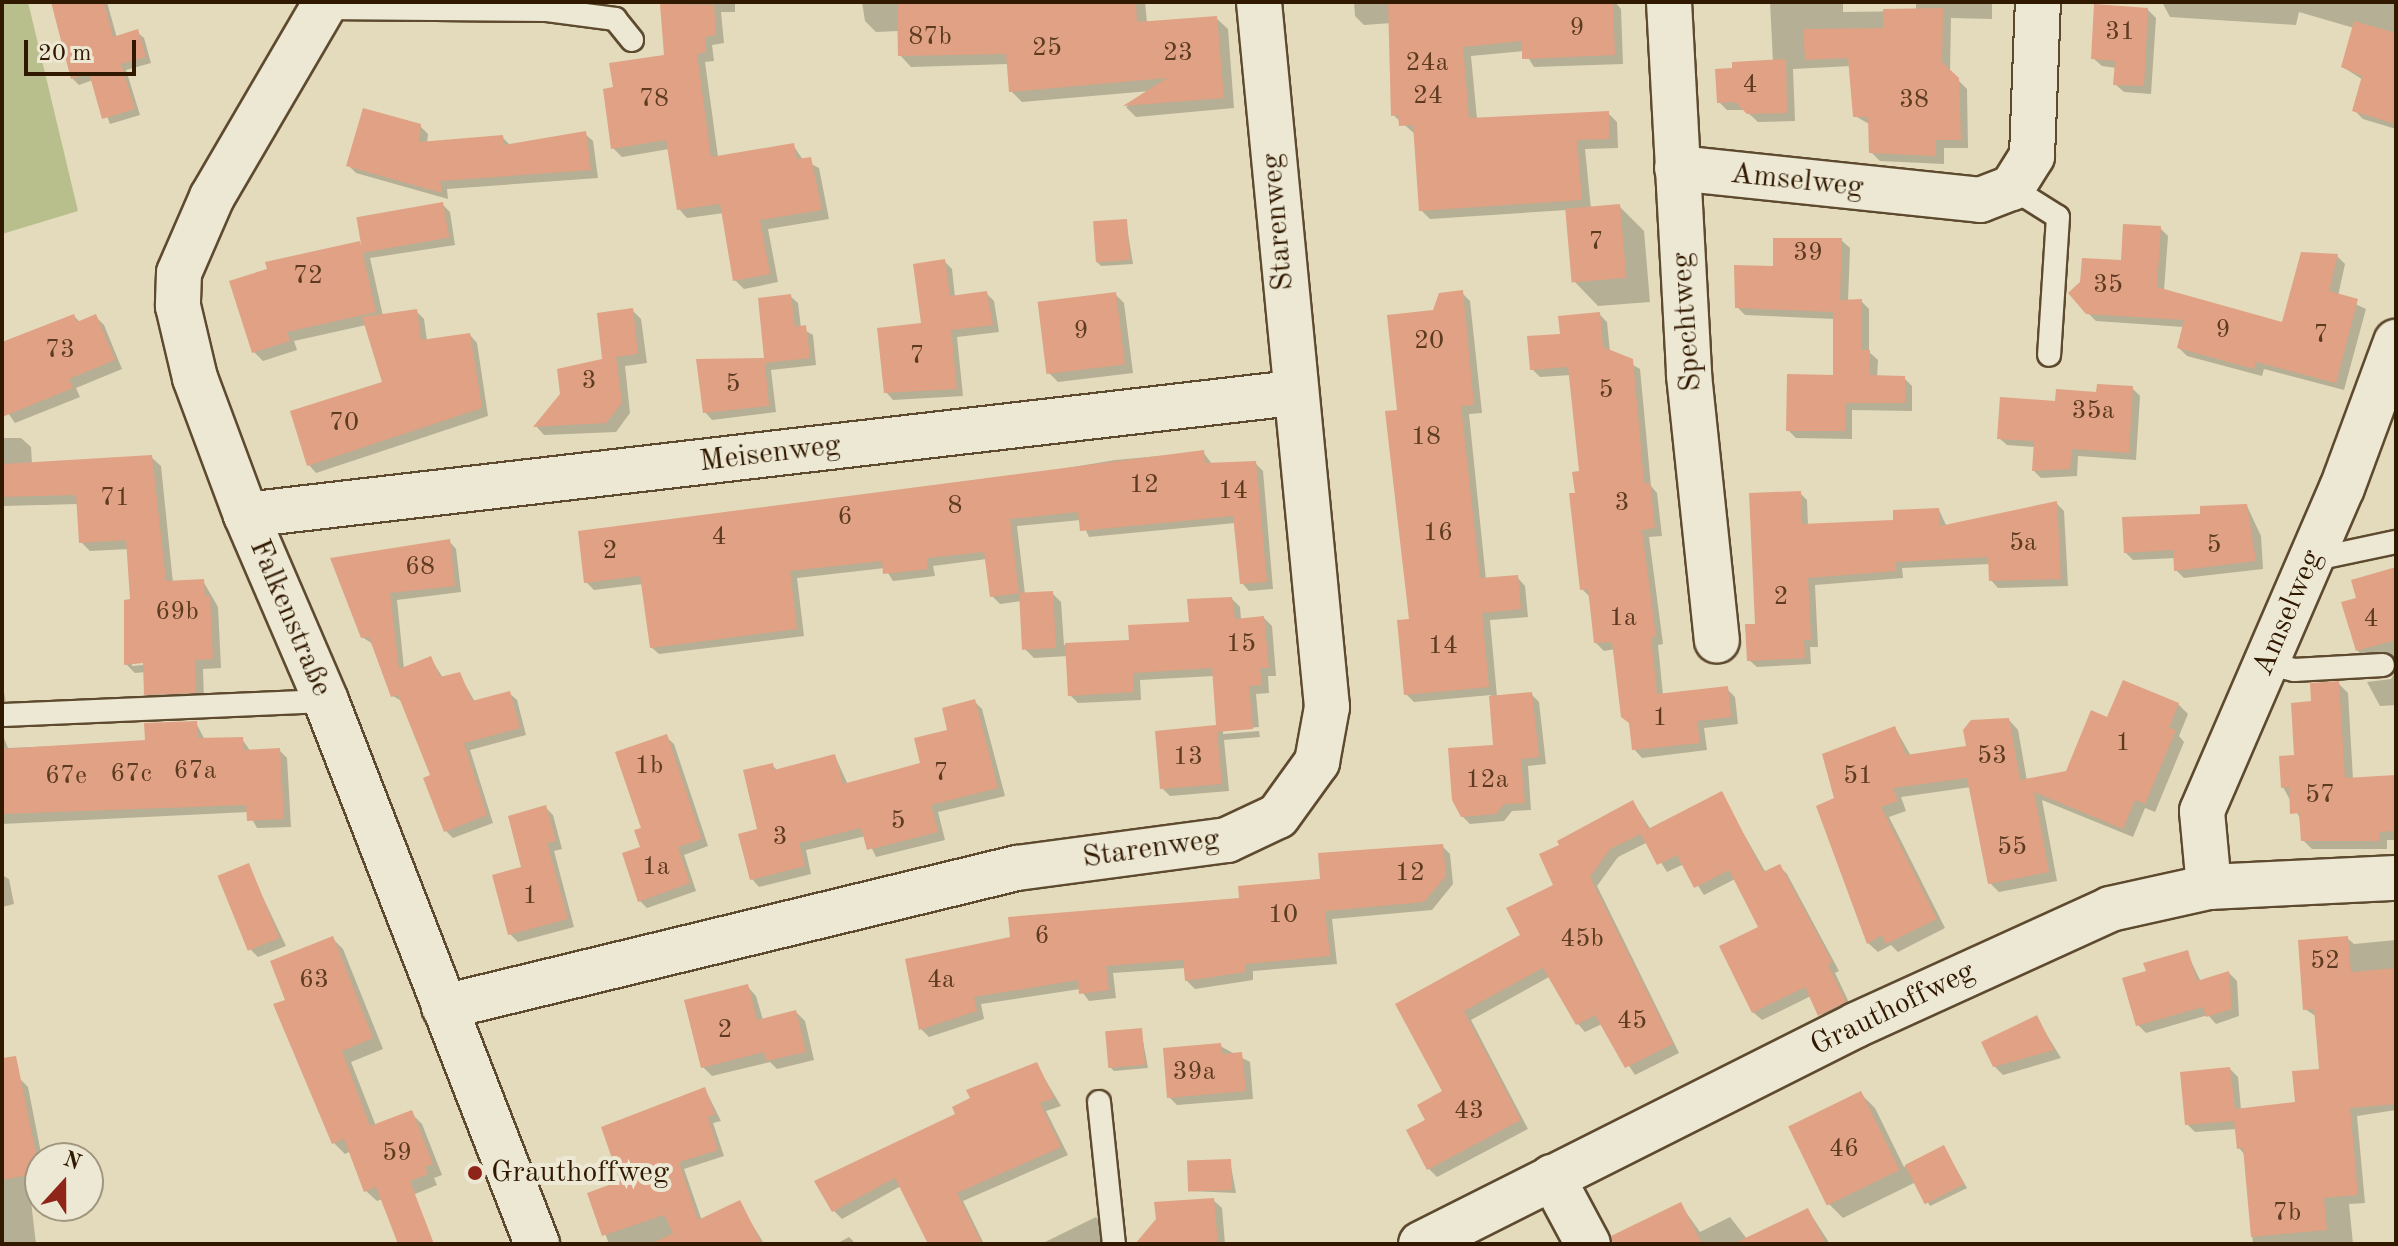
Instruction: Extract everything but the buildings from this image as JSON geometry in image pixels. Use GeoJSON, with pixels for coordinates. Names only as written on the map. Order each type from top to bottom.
{"type":"FeatureCollection","features":[{"type":"Feature","properties":{"kind":"street","name":"Starenweg"},"geometry":{"type":"LineString","coordinates":[[444,1007],[1017,868],[1227,840],[1278,816],[1317,762],[1327,707],[1293,393],[1259,2]]}},
{"type":"Feature","properties":{"kind":"street","name":"Spechtweg"},"geometry":{"type":"LineString","coordinates":[[1669,2],[1689,375],[1717,641]]}},
{"type":"Feature","properties":{"kind":"street"},"geometry":{"type":"LineString","coordinates":[[2012,188],[2032,156],[2038,2]]}},
{"type":"Feature","properties":{"kind":"street","name":"Falkenstraße"},"geometry":{"type":"LineString","coordinates":[[324,5],[212,197],[179,273],[178,306],[184,337],[246,515],[326,701],[537,1244]]}},
{"type":"Feature","properties":{"kind":"street","name":"Amselweg"},"geometry":{"type":"LineString","coordinates":[[1677,168],[1980,200],[2012,188]]}},
{"type":"Feature","properties":{"kind":"street","name":"Amselweg"},"geometry":{"type":"LineString","coordinates":[[2209,887],[2202,811],[2311,560],[2396,342]]}},
{"type":"Feature","properties":{"kind":"street","name":"Meisenweg"},"geometry":{"type":"LineString","coordinates":[[246,515],[1293,393]]}},
{"type":"Feature","properties":{"kind":"street","name":"Grauthoffweg"},"geometry":{"type":"LineString","coordinates":[[1421,1244],[2024,946],[2110,909],[2209,887],[2396,878]]}},
{"type":"Feature","properties":{"kind":"street"},"geometry":{"type":"LineString","coordinates":[[1552,1177],[1588,1244]]}},
{"type":"Feature","properties":{"kind":"lane"},"geometry":{"type":"LineString","coordinates":[[324,5],[584,14],[615,19],[632,40]]}},
{"type":"Feature","properties":{"kind":"lane"},"geometry":{"type":"LineString","coordinates":[[2012,188],[2058,217],[2049,355]]}},
{"type":"Feature","properties":{"kind":"lane"},"geometry":{"type":"LineString","coordinates":[[2311,560],[2396,542]]}},
{"type":"Feature","properties":{"kind":"lane"},"geometry":{"type":"LineString","coordinates":[[2266,663],[2294,670],[2383,665]]}},
{"type":"Feature","properties":{"kind":"lane"},"geometry":{"type":"LineString","coordinates":[[2,715],[326,701]]}},
{"type":"Feature","properties":{"kind":"lane"},"geometry":{"type":"LineString","coordinates":[[1099,1102],[1114,1244]]}},
{"type":"Feature","properties":{"kind":"green space"},"geometry":{"type":"Polygon","coordinates":[[[2,2],[28,2],[78,211],[2,234],[2,2]]]}},
{"type":"Feature","properties":{"kind":"place","name":"Grauthoffweg"},"geometry":{"type":"Point","coordinates":[475,1173]}}]}
